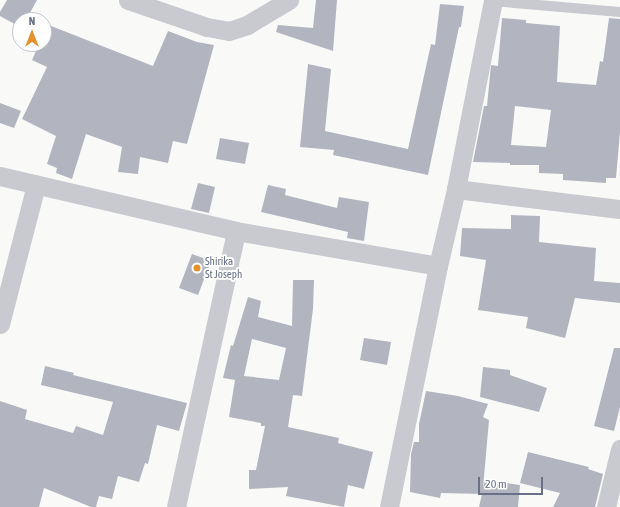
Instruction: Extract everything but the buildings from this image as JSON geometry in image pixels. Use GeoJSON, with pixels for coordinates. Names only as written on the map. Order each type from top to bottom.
{"type":"FeatureCollection","features":[{"type":"Feature","properties":{"kind":"street"},"geometry":{"type":"LineString","coordinates":[[128,0],[206,27],[229,31],[247,25],[289,0]]}},
{"type":"Feature","properties":{"kind":"street"},"geometry":{"type":"LineString","coordinates":[[390,507],[438,266],[456,189],[492,0]]}},
{"type":"Feature","properties":{"kind":"street"},"geometry":{"type":"LineString","coordinates":[[0,176],[236,230],[438,266]]}},
{"type":"Feature","properties":{"kind":"street"},"geometry":{"type":"LineString","coordinates":[[0,324],[36,185]]}},
{"type":"Feature","properties":{"kind":"street"},"geometry":{"type":"LineString","coordinates":[[456,189],[620,209]]}},
{"type":"Feature","properties":{"kind":"street"},"geometry":{"type":"LineString","coordinates":[[176,507],[236,230]]}},
{"type":"Feature","properties":{"kind":"street"},"geometry":{"type":"LineString","coordinates":[[606,507],[620,449]]}},
{"type":"Feature","properties":{"kind":"lane"},"geometry":{"type":"LineString","coordinates":[[492,0],[620,12]]}},
{"type":"Feature","properties":{"kind":"place","name":"Shirika St Joseph"},"geometry":{"type":"Point","coordinates":[197,268]}}]}
